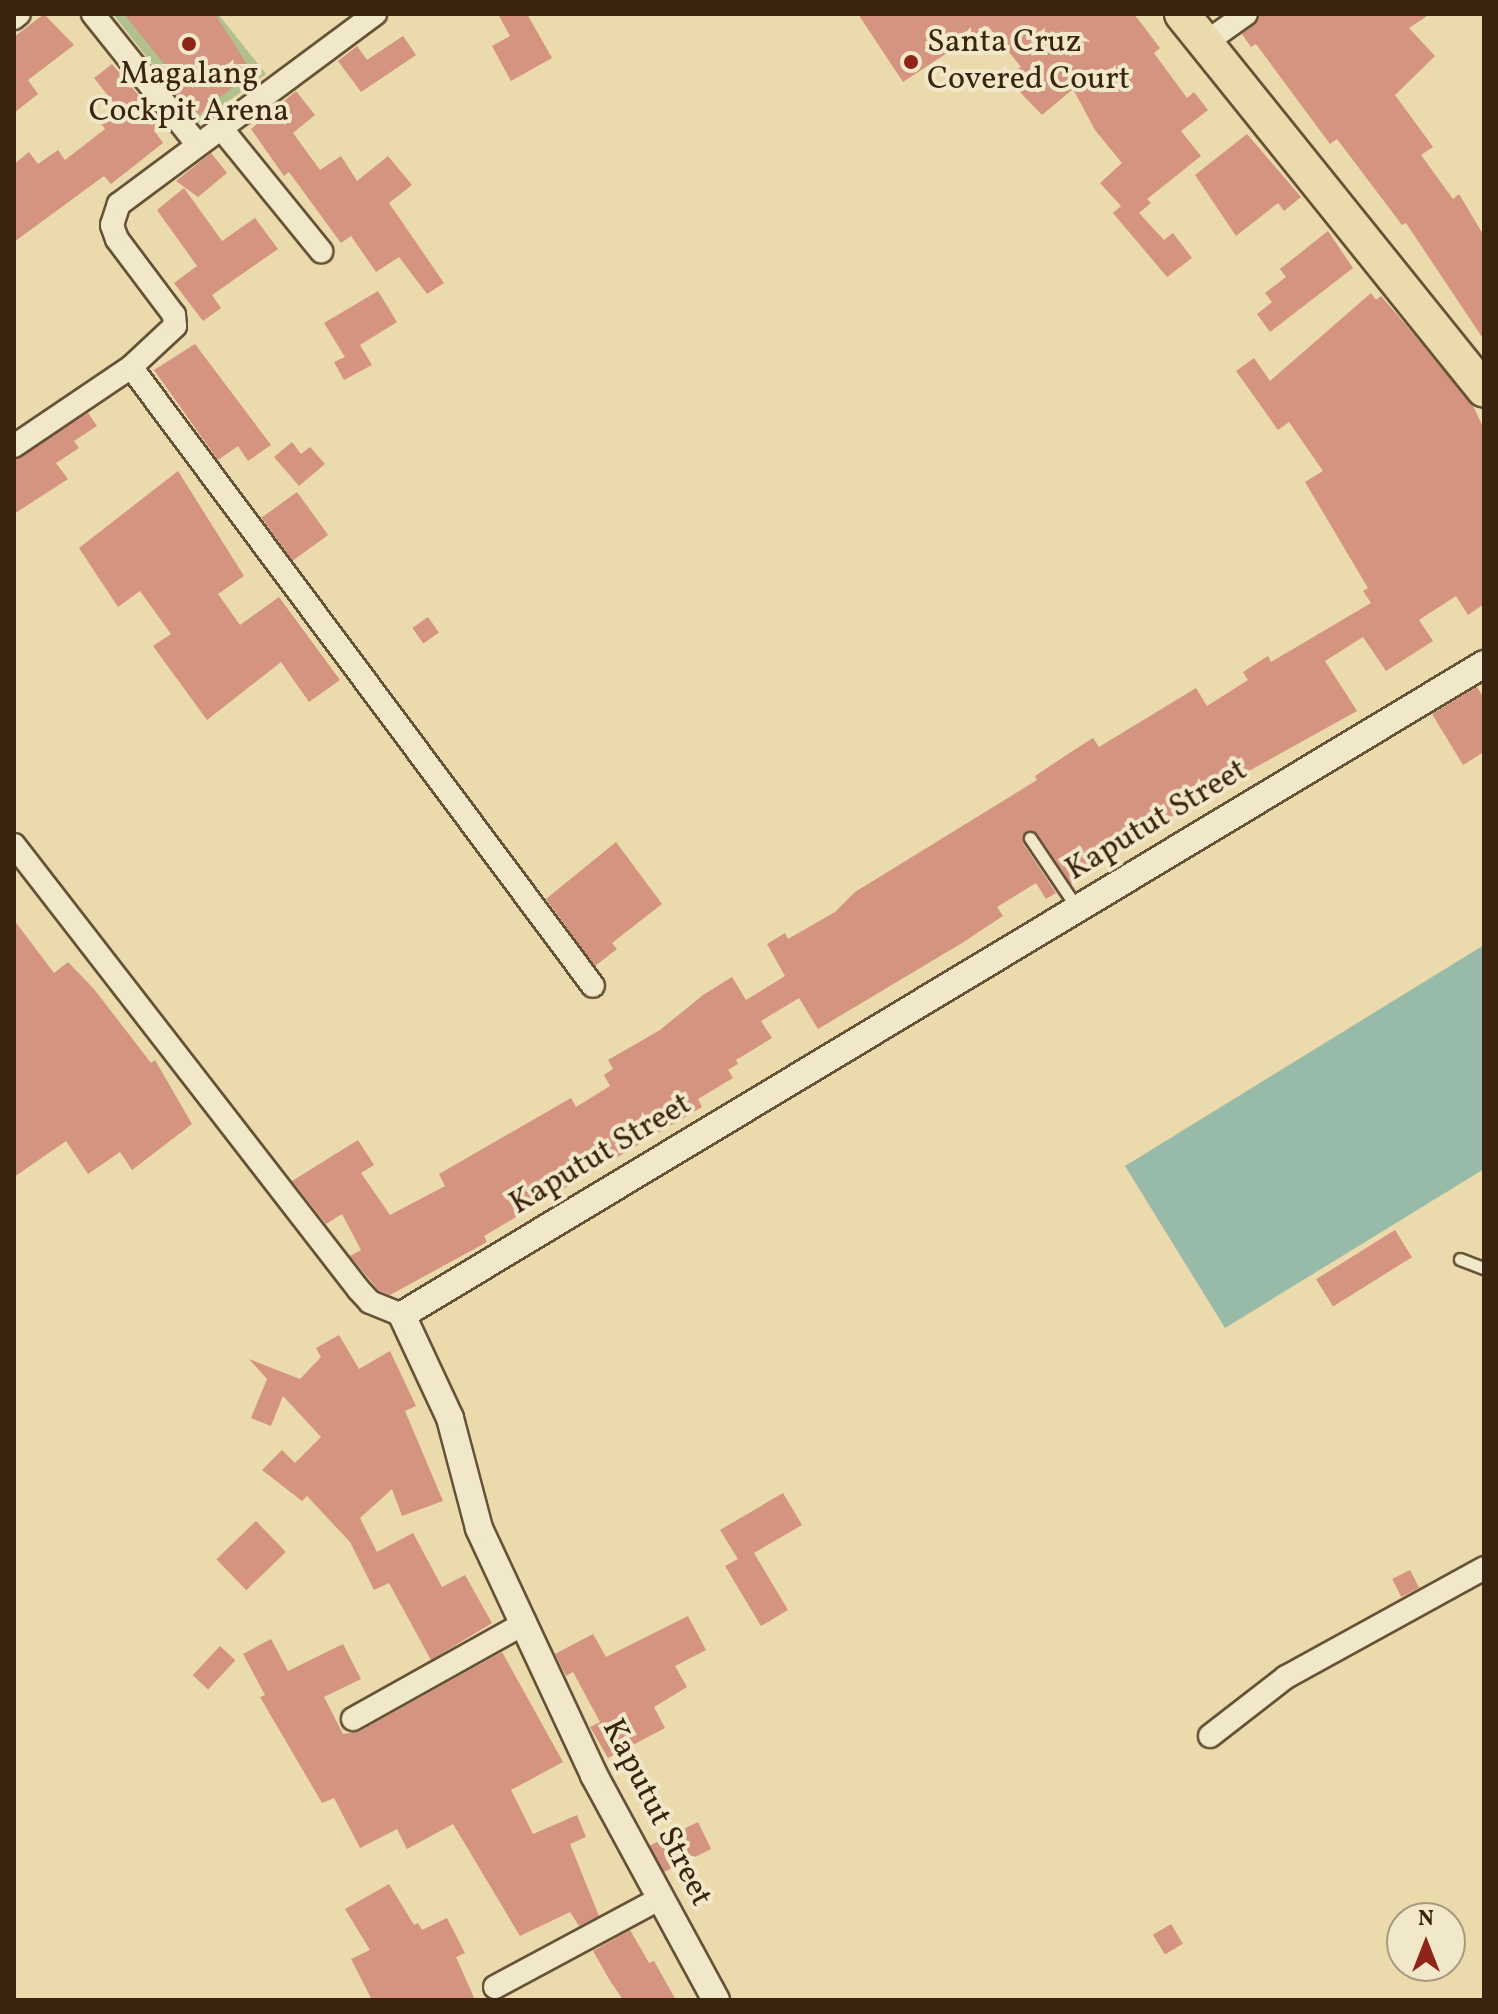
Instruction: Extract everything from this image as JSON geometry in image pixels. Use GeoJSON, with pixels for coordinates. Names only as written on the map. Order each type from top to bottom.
{"type":"FeatureCollection","features":[{"type":"Feature","properties":{"kind":"main road"},"geometry":{"type":"LineString","coordinates":[[1182,14],[1484,390]]}},
{"type":"Feature","properties":{"kind":"street"},"geometry":{"type":"LineString","coordinates":[[14,18],[19,14]]}},
{"type":"Feature","properties":{"kind":"street"},"geometry":{"type":"LineString","coordinates":[[93,14],[197,144]]}},
{"type":"Feature","properties":{"kind":"street"},"geometry":{"type":"LineString","coordinates":[[14,446],[131,367],[169,335],[174,315],[117,239],[114,215],[119,204],[375,14]]}},
{"type":"Feature","properties":{"kind":"street"},"geometry":{"type":"LineString","coordinates":[[1205,43],[1246,14]]}},
{"type":"Feature","properties":{"kind":"street"},"geometry":{"type":"LineString","coordinates":[[221,128],[321,251]]}},
{"type":"Feature","properties":{"kind":"street"},"geometry":{"type":"LineString","coordinates":[[131,367],[593,986]]}},
{"type":"Feature","properties":{"kind":"street","name":"Kaputut Street"},"geometry":{"type":"LineString","coordinates":[[716,2000],[594,1775],[479,1528],[450,1418],[402,1315],[1484,664]]}},
{"type":"Feature","properties":{"kind":"street"},"geometry":{"type":"LineString","coordinates":[[14,845],[359,1290],[370,1302],[402,1315]]}},
{"type":"Feature","properties":{"kind":"street"},"geometry":{"type":"LineString","coordinates":[[1210,1736],[1286,1677],[1484,1568]]}},
{"type":"Feature","properties":{"kind":"street"},"geometry":{"type":"LineString","coordinates":[[353,1719],[525,1623]]}},
{"type":"Feature","properties":{"kind":"street"},"geometry":{"type":"LineString","coordinates":[[495,1987],[661,1898]]}},
{"type":"Feature","properties":{"kind":"lane"},"geometry":{"type":"LineString","coordinates":[[1030,838],[1078,908]]}},
{"type":"Feature","properties":{"kind":"lane"},"geometry":{"type":"LineString","coordinates":[[1460,1259],[1484,1268]]}},
{"type":"Feature","properties":{"kind":"green space","name":"Magalang Cockpit Arena"},"geometry":{"type":"Polygon","coordinates":[[[113,14],[218,14],[266,74],[198,123],[113,14]]]}},
{"type":"Feature","properties":{"kind":"shaded area"},"geometry":{"type":"Polygon","coordinates":[[[1484,945],[1484,1169],[1225,1328],[1125,1166],[1484,945]]]}},
{"type":"Feature","properties":{"kind":"building"},"geometry":{"type":"Polygon","coordinates":[[[44,14],[74,45],[28,80],[38,94],[14,113],[14,37],[44,14]]]}},
{"type":"Feature","properties":{"kind":"building","name":"Magalang Cockpit Arena"},"geometry":{"type":"Polygon","coordinates":[[[124,14],[215,14],[252,72],[195,117],[174,92],[182,86],[124,14]]]}},
{"type":"Feature","properties":{"kind":"building"},"geometry":{"type":"Polygon","coordinates":[[[498,14],[527,14],[552,58],[511,81],[492,46],[510,36],[498,14]]]}},
{"type":"Feature","properties":{"kind":"building"},"geometry":{"type":"Polygon","coordinates":[[[858,14],[1134,14],[1160,48],[1154,53],[1187,98],[1194,92],[1208,110],[1181,131],[1201,156],[1147,199],[1151,203],[1139,213],[1164,240],[1173,233],[1192,258],[1167,277],[1113,213],[1121,206],[1100,183],[1122,163],[1095,130],[1073,89],[1042,115],[1018,90],[1009,73],[1021,67],[988,26],[903,82],[858,14]]]}},
{"type":"Feature","properties":{"kind":"building"},"geometry":{"type":"Polygon","coordinates":[[[1260,14],[1430,14],[1409,28],[1435,56],[1395,95],[1433,147],[1421,155],[1453,199],[1459,194],[1484,236],[1484,340],[1406,223],[1402,225],[1337,139],[1330,144],[1256,44],[1251,47],[1242,34],[1260,14]]]}},
{"type":"Feature","properties":{"kind":"building"},"geometry":{"type":"Polygon","coordinates":[[[403,36],[416,55],[361,92],[338,61],[357,46],[367,60],[403,36]]]}},
{"type":"Feature","properties":{"kind":"building"},"geometry":{"type":"Polygon","coordinates":[[[112,64],[163,124],[154,130],[163,143],[111,184],[104,176],[14,242],[14,164],[29,152],[38,164],[58,150],[65,160],[105,129],[98,119],[117,107],[94,78],[112,64]]]}},
{"type":"Feature","properties":{"kind":"building"},"geometry":{"type":"Polygon","coordinates":[[[296,91],[315,115],[293,133],[320,170],[341,156],[357,181],[388,156],[412,185],[389,203],[444,283],[427,294],[399,257],[376,272],[351,236],[341,243],[289,172],[284,176],[251,129],[296,91]]]}},
{"type":"Feature","properties":{"kind":"building"},"geometry":{"type":"Polygon","coordinates":[[[1247,134],[1301,197],[1284,211],[1278,203],[1236,236],[1195,175],[1247,134]]]}},
{"type":"Feature","properties":{"kind":"building"},"geometry":{"type":"Polygon","coordinates":[[[211,153],[227,173],[198,197],[176,181],[211,153]]]}},
{"type":"Feature","properties":{"kind":"building"},"geometry":{"type":"Polygon","coordinates":[[[184,188],[222,241],[255,218],[278,249],[212,295],[221,308],[203,321],[174,283],[197,266],[157,210],[184,188]]]}},
{"type":"Feature","properties":{"kind":"building"},"geometry":{"type":"Polygon","coordinates":[[[1328,231],[1353,268],[1270,332],[1257,314],[1272,302],[1265,293],[1286,277],[1280,269],[1328,231]]]}},
{"type":"Feature","properties":{"kind":"building"},"geometry":{"type":"Polygon","coordinates":[[[378,291],[397,322],[360,345],[372,365],[344,380],[334,362],[345,357],[324,323],[378,291]]]}},
{"type":"Feature","properties":{"kind":"building"},"geometry":{"type":"Polygon","coordinates":[[[1371,293],[1376,300],[1381,296],[1412,332],[1473,406],[1484,429],[1484,604],[1468,615],[1456,596],[1419,620],[1433,641],[1386,671],[1363,637],[1325,661],[1357,711],[1193,802],[1071,884],[1037,833],[1026,831],[1023,843],[1056,893],[1046,899],[1036,883],[997,907],[1003,916],[818,1029],[799,998],[761,1021],[772,1038],[736,1060],[738,1064],[728,1070],[733,1078],[698,1099],[702,1107],[484,1236],[487,1242],[390,1295],[378,1290],[350,1256],[361,1250],[342,1214],[326,1224],[292,1181],[358,1140],[374,1165],[361,1173],[390,1215],[445,1186],[439,1174],[571,1098],[576,1107],[610,1086],[604,1075],[613,1069],[608,1060],[660,1030],[703,995],[732,977],[746,1000],[785,976],[767,944],[785,933],[788,939],[835,912],[855,892],[1037,780],[1035,776],[1093,738],[1099,747],[1196,688],[1207,706],[1248,680],[1243,672],[1268,656],[1271,662],[1371,603],[1363,591],[1368,588],[1305,482],[1323,471],[1289,422],[1278,430],[1236,371],[1254,358],[1270,381],[1371,293]]]}},
{"type":"Feature","properties":{"kind":"building"},"geometry":{"type":"Polygon","coordinates":[[[195,344],[271,445],[248,461],[238,446],[218,460],[154,370],[195,344]]]}},
{"type":"Feature","properties":{"kind":"building"},"geometry":{"type":"Polygon","coordinates":[[[88,413],[97,426],[74,441],[79,448],[56,463],[68,479],[14,514],[14,460],[88,413]]]}},
{"type":"Feature","properties":{"kind":"building"},"geometry":{"type":"Polygon","coordinates":[[[292,442],[301,454],[310,447],[325,464],[299,486],[274,457],[292,442]]]}},
{"type":"Feature","properties":{"kind":"building"},"geometry":{"type":"Polygon","coordinates":[[[178,471],[244,576],[218,594],[240,625],[279,597],[340,680],[309,702],[281,662],[207,720],[153,646],[171,634],[140,591],[118,607],[79,548],[178,471]]]}},
{"type":"Feature","properties":{"kind":"building"},"geometry":{"type":"Polygon","coordinates":[[[297,492],[328,535],[293,561],[261,518],[297,492]]]}},
{"type":"Feature","properties":{"kind":"building"},"geometry":{"type":"Polygon","coordinates":[[[428,617],[439,633],[423,643],[412,628],[428,617]]]}},
{"type":"Feature","properties":{"kind":"building"},"geometry":{"type":"Polygon","coordinates":[[[1477,687],[1484,698],[1484,752],[1463,765],[1432,714],[1477,687]]]}},
{"type":"Feature","properties":{"kind":"building"},"geometry":{"type":"Polygon","coordinates":[[[616,842],[662,904],[612,943],[617,949],[595,966],[546,899],[616,842]]]}},
{"type":"Feature","properties":{"kind":"building"},"geometry":{"type":"Polygon","coordinates":[[[14,920],[54,973],[68,962],[94,989],[151,1063],[155,1060],[192,1124],[132,1170],[120,1152],[88,1174],[66,1141],[14,1177],[14,920]]]}},
{"type":"Feature","properties":{"kind":"building"},"geometry":{"type":"Polygon","coordinates":[[[1395,1230],[1412,1257],[1333,1306],[1316,1279],[1395,1230]]]}},
{"type":"Feature","properties":{"kind":"building"},"geometry":{"type":"Polygon","coordinates":[[[339,1335],[359,1369],[390,1351],[416,1406],[405,1411],[443,1501],[402,1516],[392,1489],[360,1518],[377,1552],[413,1533],[442,1587],[465,1575],[492,1623],[431,1660],[389,1583],[374,1590],[350,1542],[307,1496],[302,1501],[262,1470],[282,1450],[295,1463],[321,1437],[283,1396],[271,1426],[251,1418],[267,1379],[249,1359],[300,1379],[321,1357],[316,1348],[339,1335]]]}},
{"type":"Feature","properties":{"kind":"building"},"geometry":{"type":"Polygon","coordinates":[[[783,1493],[802,1525],[754,1553],[788,1610],[761,1626],[725,1566],[738,1559],[720,1530],[783,1493]]]}},
{"type":"Feature","properties":{"kind":"building"},"geometry":{"type":"Polygon","coordinates":[[[256,1521],[286,1552],[246,1590],[216,1559],[256,1521]]]}},
{"type":"Feature","properties":{"kind":"building"},"geometry":{"type":"Polygon","coordinates":[[[1410,1570],[1419,1588],[1401,1597],[1392,1579],[1410,1570]]]}},
{"type":"Feature","properties":{"kind":"building"},"geometry":{"type":"Polygon","coordinates":[[[688,1616],[706,1650],[675,1666],[687,1687],[654,1707],[665,1728],[608,1758],[590,1727],[600,1722],[573,1672],[566,1676],[555,1654],[593,1634],[606,1657],[688,1616]]]}},
{"type":"Feature","properties":{"kind":"building"},"geometry":{"type":"Polygon","coordinates":[[[271,1639],[288,1671],[343,1644],[361,1679],[324,1697],[343,1734],[360,1731],[502,1652],[563,1762],[511,1790],[533,1834],[577,1815],[586,1837],[570,1844],[599,1916],[579,1926],[570,1912],[520,1936],[453,1824],[407,1849],[397,1829],[360,1848],[334,1798],[322,1803],[260,1697],[265,1695],[243,1654],[271,1639]]]}},
{"type":"Feature","properties":{"kind":"building"},"geometry":{"type":"Polygon","coordinates":[[[220,1646],[235,1660],[208,1690],[193,1675],[220,1646]]]}},
{"type":"Feature","properties":{"kind":"building"},"geometry":{"type":"Polygon","coordinates":[[[698,1822],[711,1849],[663,1873],[649,1846],[698,1822]]]}},
{"type":"Feature","properties":{"kind":"building"},"geometry":{"type":"Polygon","coordinates":[[[389,1884],[414,1925],[418,1923],[422,1930],[447,1918],[465,1953],[456,1957],[475,2000],[372,2000],[351,1959],[370,1950],[345,1909],[389,1884]]]}},
{"type":"Feature","properties":{"kind":"building"},"geometry":{"type":"Polygon","coordinates":[[[1171,1924],[1183,1944],[1165,1955],[1153,1935],[1171,1924]]]}},
{"type":"Feature","properties":{"kind":"building"},"geometry":{"type":"Polygon","coordinates":[[[630,1930],[649,1963],[654,1961],[676,2000],[623,2000],[609,1979],[593,1951],[630,1930]]]}},
{"type":"Feature","properties":{"kind":"place","name":"Magalang Cockpit Arena"},"geometry":{"type":"Point","coordinates":[189,44]}},
{"type":"Feature","properties":{"kind":"place","name":"Santa Cruz Covered Court"},"geometry":{"type":"Point","coordinates":[911,62]}}]}
